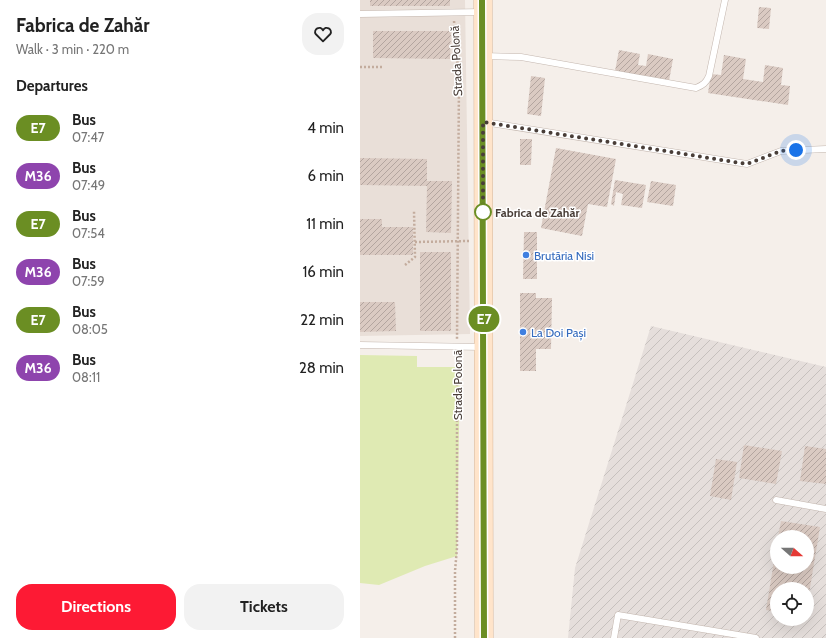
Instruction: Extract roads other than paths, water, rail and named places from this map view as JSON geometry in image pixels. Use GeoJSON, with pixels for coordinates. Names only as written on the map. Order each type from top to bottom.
{"type":"FeatureCollection","features":[{"type":"Feature","properties":{"kind":"main road","name":"Strada Polonă"},"geometry":{"type":"LineString","coordinates":[[482,6],[484,638]]}},
{"type":"Feature","properties":{"kind":"lane"},"geometry":{"type":"LineString","coordinates":[[482,56],[521,57],[696,88],[703,86],[707,82],[709,76],[724,0]]}},
{"type":"Feature","properties":{"kind":"lane"},"geometry":{"type":"LineString","coordinates":[[360,14],[453,12],[482,6]]}},
{"type":"Feature","properties":{"kind":"lane"},"geometry":{"type":"LineString","coordinates":[[483,122],[747,164],[781,151],[826,149]]}},
{"type":"Feature","properties":{"kind":"lane"},"geometry":{"type":"LineString","coordinates":[[360,345],[484,347]]}},
{"type":"Feature","properties":{"kind":"lane"},"geometry":{"type":"LineString","coordinates":[[776,500],[826,509]]}},
{"type":"Feature","properties":{"kind":"lane"},"geometry":{"type":"LineString","coordinates":[[614,638],[618,615],[756,638]]}},
{"type":"Feature","properties":{"kind":"place","name":"Fabrica de Zahăr"},"geometry":{"type":"Point","coordinates":[483,212]}},
{"type":"Feature","properties":{"kind":"place","name":"Brutăria Nisi"},"geometry":{"type":"Point","coordinates":[526,255]}},
{"type":"Feature","properties":{"kind":"place","name":"La Doi Pași"},"geometry":{"type":"Point","coordinates":[523,332]}}]}
